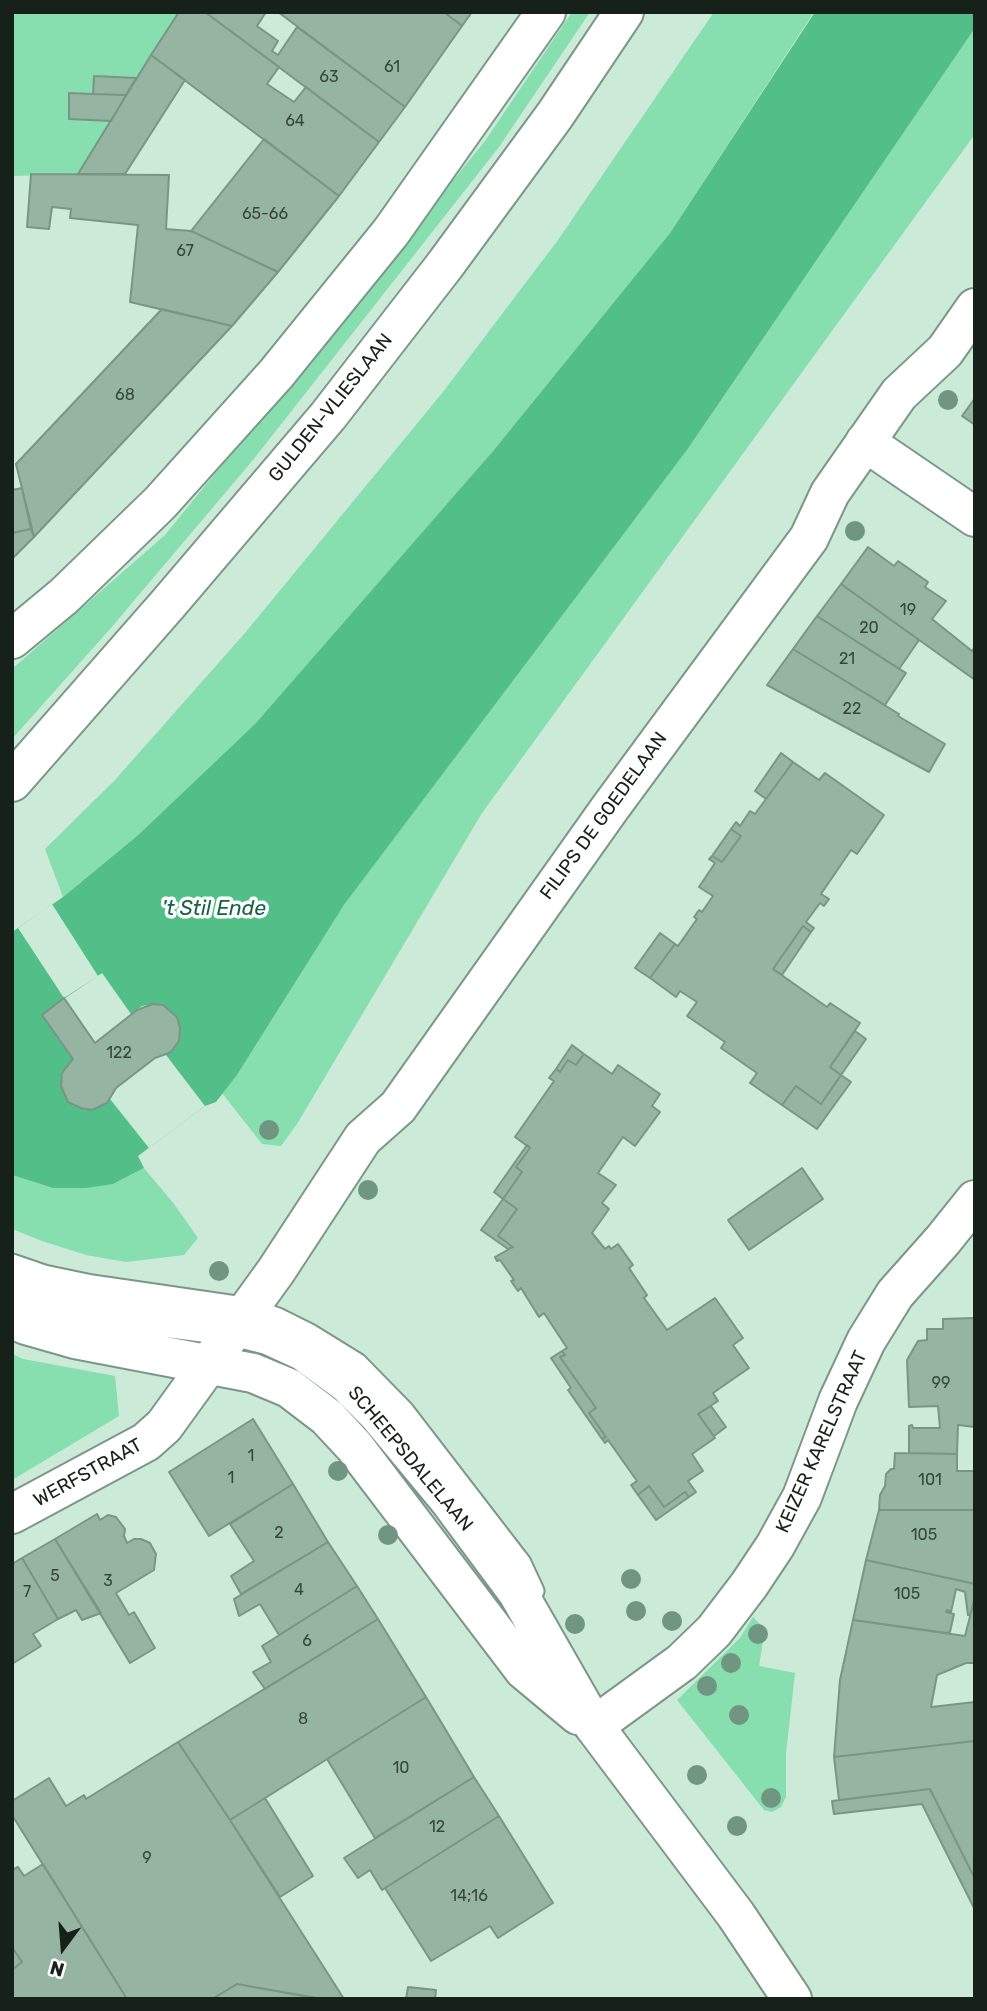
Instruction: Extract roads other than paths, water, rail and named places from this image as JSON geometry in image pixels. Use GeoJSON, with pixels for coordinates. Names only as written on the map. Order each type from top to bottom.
{"type":"FeatureCollection","features":[{"type":"Feature","properties":{"kind":"main road"},"geometry":{"type":"LineString","coordinates":[[12,639],[64,596],[160,503],[276,374],[391,232],[546,12]]}},
{"type":"Feature","properties":{"kind":"main road","name":"GULDEN-VLIESLAAN"},"geometry":{"type":"LineString","coordinates":[[12,782],[328,416],[461,244],[555,115],[624,12]]}},
{"type":"Feature","properties":{"kind":"main road","name":"FILIPS DE GOEDELAAN"},"geometry":{"type":"LineString","coordinates":[[243,1317],[363,1138],[398,1107],[602,819],[809,538],[830,493],[899,394],[945,351],[975,308]]}},
{"type":"Feature","properties":{"kind":"main road"},"geometry":{"type":"LineString","coordinates":[[865,442],[975,517]]}},
{"type":"Feature","properties":{"kind":"main road","name":"KEIZER KARELSTRAAT"},"geometry":{"type":"LineString","coordinates":[[594,1726],[682,1662],[714,1631],[749,1585],[775,1546],[802,1497],[838,1401],[866,1341],[895,1294],[975,1200]]}},
{"type":"Feature","properties":{"kind":"main road","name":"SCHEEPSDALELAAN"},"geometry":{"type":"LineString","coordinates":[[12,1287],[43,1298],[90,1308],[243,1317],[268,1335],[303,1351],[348,1384],[377,1413],[449,1500],[518,1593],[594,1726],[736,1915],[783,1995]]}},
{"type":"Feature","properties":{"kind":"main road","name":"WERFSTRAAT"},"geometry":{"type":"LineString","coordinates":[[12,1514],[146,1441],[164,1426],[243,1317]]}},
{"type":"Feature","properties":{"kind":"main road","name":"SCHEEPSDALELAAN"},"geometry":{"type":"LineString","coordinates":[[12,1318],[26,1325],[75,1339],[253,1373],[289,1388],[327,1417],[362,1456],[524,1671],[594,1726]]}},
{"type":"Feature","properties":{"kind":"lane"},"geometry":{"type":"LineString","coordinates":[[12,1264],[44,1275],[243,1317]]}},
{"type":"Feature","properties":{"kind":"water","name":"'t Stil Ende"},"geometry":{"type":"Polygon","coordinates":[[[815,12],[975,12],[975,28],[687,450],[344,905],[237,1075],[216,1102],[205,1106],[138,1156],[144,1168],[113,1184],[86,1188],[53,1188],[12,1175],[12,932],[63,897],[137,836],[255,724],[493,451],[670,233],[815,12]],[[102,973],[42,1014],[73,1059],[62,1073],[63,1092],[68,1102],[86,1110],[98,1108],[107,1103],[116,1088],[155,1058],[171,1052],[177,1045],[180,1032],[177,1017],[163,1005],[142,1006],[131,1014],[102,973]]]}}]}
